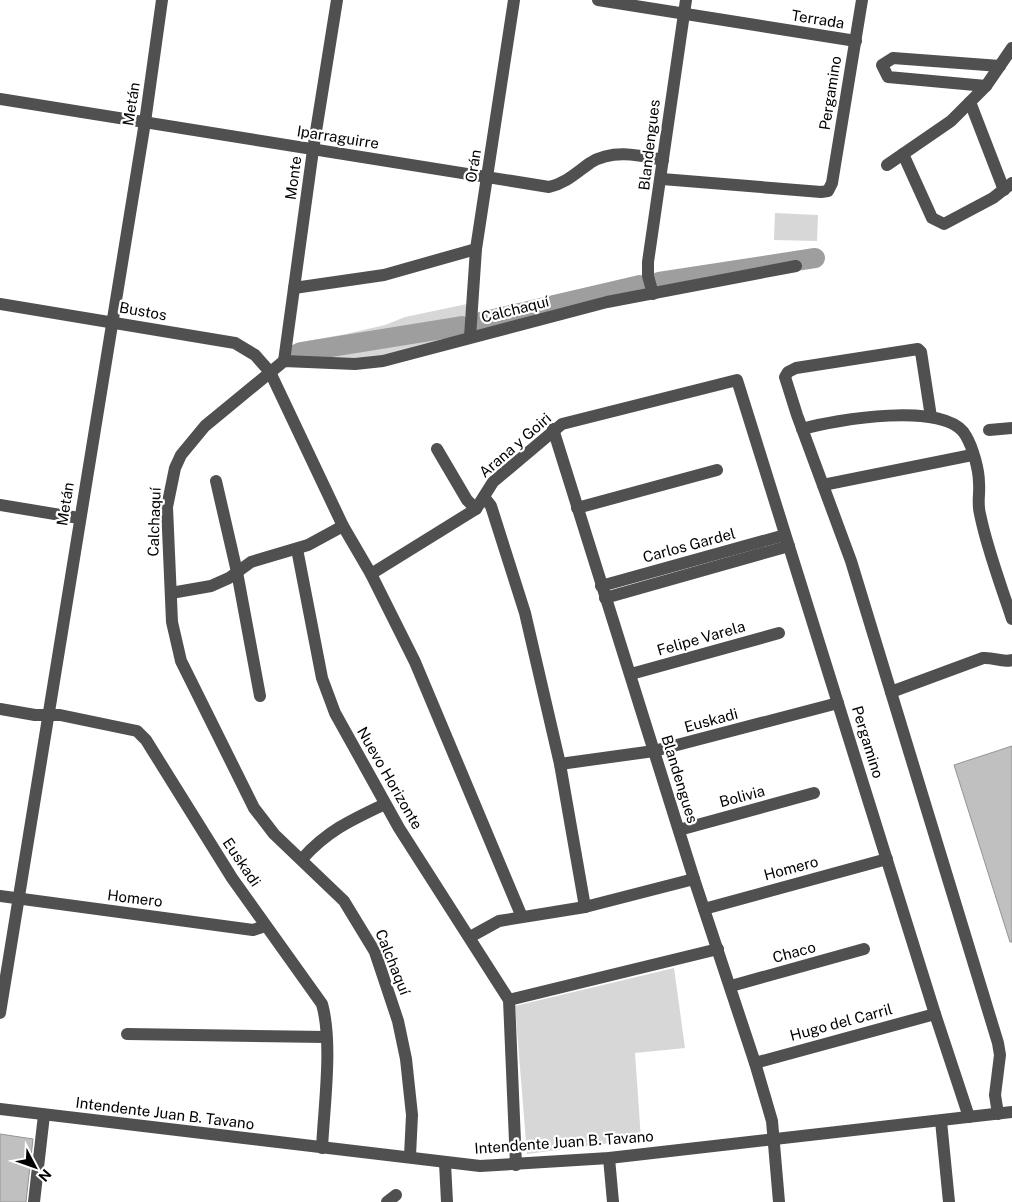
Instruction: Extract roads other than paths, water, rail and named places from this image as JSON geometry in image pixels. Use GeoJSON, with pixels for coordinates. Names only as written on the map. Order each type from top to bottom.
{"type":"FeatureCollection","features":[{"type":"Feature","properties":{"kind":"street","name":"Metán"},"geometry":{"type":"LineString","coordinates":[[0,1013],[50,714],[79,518],[144,122],[162,0]]}},
{"type":"Feature","properties":{"kind":"street","name":"Monte"},"geometry":{"type":"LineString","coordinates":[[284,361],[313,150],[337,0]]}},
{"type":"Feature","properties":{"kind":"street","name":"Orán"},"geometry":{"type":"LineString","coordinates":[[470,337],[476,249],[514,0]]}},
{"type":"Feature","properties":{"kind":"street","name":"Terrada"},"geometry":{"type":"LineString","coordinates":[[598,0],[856,41]]}},
{"type":"Feature","properties":{"kind":"street","name":"Blandengues"},"geometry":{"type":"LineString","coordinates":[[653,294],[648,276],[648,262],[662,179],[662,160],[686,0]]}},
{"type":"Feature","properties":{"kind":"street","name":"Pergamino"},"geometry":{"type":"LineString","coordinates":[[662,179],[821,192],[828,191],[832,183],[862,0]]}},
{"type":"Feature","properties":{"kind":"street"},"geometry":{"type":"LineString","coordinates":[[887,165],[951,120],[986,86],[1012,49]]}},
{"type":"Feature","properties":{"kind":"street"},"geometry":{"type":"LineString","coordinates":[[986,86],[888,77],[882,65],[893,58],[1000,66]]}},
{"type":"Feature","properties":{"kind":"street","name":"Iparraguirre"},"geometry":{"type":"LineString","coordinates":[[0,99],[549,187],[565,182],[591,162],[608,155],[636,155],[662,160]]}},
{"type":"Feature","properties":{"kind":"street"},"geometry":{"type":"LineString","coordinates":[[902,154],[932,218],[938,223],[944,224],[993,198],[1008,186],[970,102]]}},
{"type":"Feature","properties":{"kind":"street"},"geometry":{"type":"LineString","coordinates":[[294,288],[384,275],[476,249]]}},
{"type":"Feature","properties":{"kind":"street","name":"Calchaquí"},"geometry":{"type":"LineString","coordinates":[[410,1156],[412,1115],[406,1059],[398,1021],[375,952],[344,902],[261,821],[181,662],[172,622],[167,507],[175,468],[181,455],[205,426],[284,361],[355,364],[383,361],[597,305],[796,266]]}},
{"type":"Feature","properties":{"kind":"street","name":"Bustos"},"geometry":{"type":"LineString","coordinates":[[0,304],[235,343],[251,352],[270,372],[343,526],[371,574],[415,662],[522,917]]}},
{"type":"Feature","properties":{"kind":"street"},"geometry":{"type":"LineString","coordinates":[[931,417],[921,352],[918,349],[796,368],[788,372],[785,377],[802,429],[851,561],[998,1043],[1000,1054],[995,1095],[998,1114]]}},
{"type":"Feature","properties":{"kind":"street","name":"Pergamino"},"geometry":{"type":"LineString","coordinates":[[733,379],[740,383],[787,541],[969,1117]]}},
{"type":"Feature","properties":{"kind":"street","name":"Arana y Goiri"},"geometry":{"type":"LineString","coordinates":[[371,574],[476,508],[493,482],[553,429],[562,424],[733,379]]}},
{"type":"Feature","properties":{"kind":"street"},"geometry":{"type":"LineString","coordinates":[[802,429],[827,422],[876,416],[931,417],[958,427],[966,434],[979,481],[980,513],[1012,620]]}},
{"type":"Feature","properties":{"kind":"street"},"geometry":{"type":"LineString","coordinates":[[989,430],[1012,428]]}},
{"type":"Feature","properties":{"kind":"street","name":"Blandengues"},"geometry":{"type":"LineString","coordinates":[[553,429],[694,879],[755,1062],[772,1121],[779,1202]]}},
{"type":"Feature","properties":{"kind":"street"},"geometry":{"type":"LineString","coordinates":[[437,449],[467,500],[476,508]]}},
{"type":"Feature","properties":{"kind":"street"},"geometry":{"type":"LineString","coordinates":[[823,485],[972,455]]}},
{"type":"Feature","properties":{"kind":"street"},"geometry":{"type":"LineString","coordinates":[[577,508],[716,470]]}},
{"type":"Feature","properties":{"kind":"street"},"geometry":{"type":"LineString","coordinates":[[216,481],[238,572],[260,696]]}},
{"type":"Feature","properties":{"kind":"street"},"geometry":{"type":"LineString","coordinates":[[484,497],[491,506],[525,614],[560,764],[585,907]]}},
{"type":"Feature","properties":{"kind":"street"},"geometry":{"type":"LineString","coordinates":[[0,505],[79,518]]}},
{"type":"Feature","properties":{"kind":"street"},"geometry":{"type":"LineString","coordinates":[[171,593],[211,586],[238,572],[250,562],[297,549],[343,526]]}},
{"type":"Feature","properties":{"kind":"street","name":"Carlos Gardel"},"geometry":{"type":"LineString","coordinates":[[604,592],[787,541]]}},
{"type":"Feature","properties":{"kind":"street","name":"Nuevo Horizonte"},"geometry":{"type":"LineString","coordinates":[[297,549],[327,695],[346,734],[385,804],[427,874],[470,937],[509,1000]]}},
{"type":"Feature","properties":{"kind":"street","name":"Felipe Varela"},"geometry":{"type":"LineString","coordinates":[[631,674],[779,633]]}},
{"type":"Feature","properties":{"kind":"street"},"geometry":{"type":"LineString","coordinates":[[891,692],[984,658],[1003,662],[1012,660]]}},
{"type":"Feature","properties":{"kind":"street","name":"Euskadi"},"geometry":{"type":"LineString","coordinates":[[560,764],[654,752],[838,703]]}},
{"type":"Feature","properties":{"kind":"street","name":"Euskadi"},"geometry":{"type":"LineString","coordinates":[[0,709],[35,715],[50,714],[138,731],[142,735],[265,926],[322,1004],[326,1037],[322,1148]]}},
{"type":"Feature","properties":{"kind":"street","name":"Bolivia"},"geometry":{"type":"LineString","coordinates":[[679,830],[814,793]]}},
{"type":"Feature","properties":{"kind":"street"},"geometry":{"type":"LineString","coordinates":[[302,859],[318,841],[338,826],[385,804]]}},
{"type":"Feature","properties":{"kind":"street","name":"Homero"},"geometry":{"type":"LineString","coordinates":[[704,909],[887,858]]}},
{"type":"Feature","properties":{"kind":"street"},"geometry":{"type":"LineString","coordinates":[[470,937],[492,923],[585,907],[694,879]]}},
{"type":"Feature","properties":{"kind":"street","name":"Homero"},"geometry":{"type":"LineString","coordinates":[[0,896],[254,930],[265,926]]}},
{"type":"Feature","properties":{"kind":"street"},"geometry":{"type":"LineString","coordinates":[[516,1165],[509,1000],[718,949]]}},
{"type":"Feature","properties":{"kind":"street","name":"Chaco"},"geometry":{"type":"LineString","coordinates":[[731,986],[864,949]]}},
{"type":"Feature","properties":{"kind":"street","name":"Hugo del Carril"},"geometry":{"type":"LineString","coordinates":[[755,1062],[935,1014]]}},
{"type":"Feature","properties":{"kind":"street"},"geometry":{"type":"LineString","coordinates":[[127,1034],[326,1037]]}},
{"type":"Feature","properties":{"kind":"street","name":"Intendente Juan B. Tavano"},"geometry":{"type":"LineString","coordinates":[[0,1109],[322,1148],[410,1156],[445,1163],[480,1166],[609,1158],[1012,1112]]}},
{"type":"Feature","properties":{"kind":"street"},"geometry":{"type":"LineString","coordinates":[[34,1202],[44,1115]]}},
{"type":"Feature","properties":{"kind":"street"},"geometry":{"type":"LineString","coordinates":[[941,1121],[949,1202]]}},
{"type":"Feature","properties":{"kind":"street"},"geometry":{"type":"LineString","coordinates":[[609,1158],[613,1202]]}},
{"type":"Feature","properties":{"kind":"street"},"geometry":{"type":"LineString","coordinates":[[445,1163],[447,1202]]}},
{"type":"Feature","properties":{"kind":"waterway"},"geometry":{"type":"LineString","coordinates":[[659,282],[815,258]]}},
{"type":"Feature","properties":{"kind":"waterway"},"geometry":{"type":"LineString","coordinates":[[481,322],[640,285]]}},
{"type":"Feature","properties":{"kind":"waterway"},"geometry":{"type":"LineString","coordinates":[[293,356],[301,352],[462,326]]}}]}
